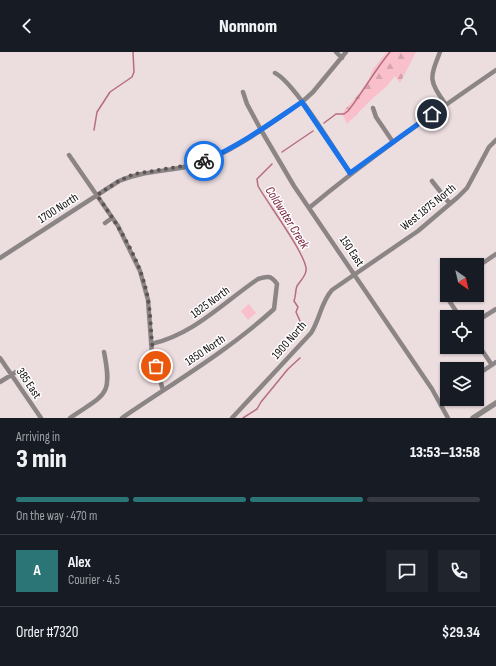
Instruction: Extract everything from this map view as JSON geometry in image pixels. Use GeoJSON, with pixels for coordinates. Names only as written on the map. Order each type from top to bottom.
{"type":"FeatureCollection","features":[{"type":"Feature","properties":{"kind":"street"},"geometry":{"type":"LineString","coordinates":[[336,52],[342,58]]}},
{"type":"Feature","properties":{"kind":"street","name":"1700 North"},"geometry":{"type":"LineString","coordinates":[[0,258],[119,181],[134,174],[196,164],[219,155],[261,130],[302,102],[313,92],[346,52]]}},
{"type":"Feature","properties":{"kind":"street"},"geometry":{"type":"LineString","coordinates":[[440,52],[432,71],[432,80],[446,105]]}},
{"type":"Feature","properties":{"kind":"street"},"geometry":{"type":"LineString","coordinates":[[309,208],[350,173],[496,70]]}},
{"type":"Feature","properties":{"kind":"street"},"geometry":{"type":"LineString","coordinates":[[275,73],[282,77],[302,102],[350,173]]}},
{"type":"Feature","properties":{"kind":"street","name":"150 East"},"geometry":{"type":"LineString","coordinates":[[243,92],[247,104],[261,130],[309,208],[432,388],[448,418]]}},
{"type":"Feature","properties":{"kind":"street"},"geometry":{"type":"LineString","coordinates":[[373,108],[376,117],[393,142]]}},
{"type":"Feature","properties":{"kind":"street","name":"West 1875 North"},"geometry":{"type":"LineString","coordinates":[[354,273],[418,231],[450,204],[467,188],[489,147],[496,140]]}},
{"type":"Feature","properties":{"kind":"street"},"geometry":{"type":"LineString","coordinates":[[69,154],[130,247],[144,282],[148,300],[151,344],[163,390]]}},
{"type":"Feature","properties":{"kind":"street"},"geometry":{"type":"LineString","coordinates":[[432,181],[450,204]]}},
{"type":"Feature","properties":{"kind":"street"},"geometry":{"type":"LineString","coordinates":[[105,223],[112,218]]}},
{"type":"Feature","properties":{"kind":"street"},"geometry":{"type":"LineString","coordinates":[[484,262],[496,254]]}},
{"type":"Feature","properties":{"kind":"street","name":"1900 North"},"geometry":{"type":"LineString","coordinates":[[232,418],[311,333],[317,323],[327,296],[332,290],[354,273]]}},
{"type":"Feature","properties":{"kind":"street","name":"1825 North"},"geometry":{"type":"LineString","coordinates":[[151,344],[164,341],[192,327],[258,279],[267,276],[273,278],[277,284]]}},
{"type":"Feature","properties":{"kind":"street","name":"1850 North"},"geometry":{"type":"LineString","coordinates":[[122,418],[231,345],[274,310],[277,284]]}},
{"type":"Feature","properties":{"kind":"street"},"geometry":{"type":"LineString","coordinates":[[484,317],[496,309]]}},
{"type":"Feature","properties":{"kind":"street"},"geometry":{"type":"LineString","coordinates":[[484,351],[494,363],[484,370]]}},
{"type":"Feature","properties":{"kind":"street"},"geometry":{"type":"LineString","coordinates":[[70,418],[105,392],[108,381],[104,352]]}},
{"type":"Feature","properties":{"kind":"street","name":"385 East"},"geometry":{"type":"LineString","coordinates":[[0,358],[41,418]]}},
{"type":"Feature","properties":{"kind":"street"},"geometry":{"type":"LineString","coordinates":[[0,382],[16,372]]}},
{"type":"Feature","properties":{"kind":"street"},"geometry":{"type":"LineString","coordinates":[[472,418],[496,403]]}},
{"type":"Feature","properties":{"kind":"green space"},"geometry":{"type":"Polygon","coordinates":[[[387,52],[416,52],[400,83],[395,76],[386,87],[347,124],[342,113],[357,96],[369,79],[373,69],[387,52]]]}},
{"type":"Feature","properties":{"kind":"green space"},"geometry":{"type":"Polygon","coordinates":[[[249,304],[256,313],[248,320],[241,311],[249,304]]]}},
{"type":"Feature","properties":{"kind":"waterway"},"geometry":{"type":"LineString","coordinates":[[94,130],[97,112],[110,92],[132,77],[134,72],[133,52]]}},
{"type":"Feature","properties":{"kind":"waterway","name":"Coldwater Creek"},"geometry":{"type":"LineString","coordinates":[[324,123],[336,114],[344,114],[348,111],[390,52]]}},
{"type":"Feature","properties":{"kind":"waterway","name":"Coldwater Creek"},"geometry":{"type":"LineString","coordinates":[[282,152],[313,131]]}},
{"type":"Feature","properties":{"kind":"waterway","name":"Coldwater Creek"},"geometry":{"type":"LineString","coordinates":[[272,164],[257,179],[258,186],[294,242],[305,264],[306,271],[304,277],[297,286],[294,301],[298,307],[296,312],[301,328]]}},
{"type":"Feature","properties":{"kind":"waterway","name":"Coldwater Creek"},"geometry":{"type":"LineString","coordinates":[[243,418],[257,409],[288,369],[300,358]]}},
{"type":"Feature","properties":{"kind":"way so far"},"geometry":{"type":"LineString","coordinates":[[156,366],[152,354],[150,315],[144,282],[130,247],[97,195],[119,181],[134,174],[196,164],[204,161]]}},
{"type":"Feature","properties":{"kind":"route"},"geometry":{"type":"LineString","coordinates":[[204,161],[219,155],[256,133],[302,102],[350,173],[432,114]]}}]}
